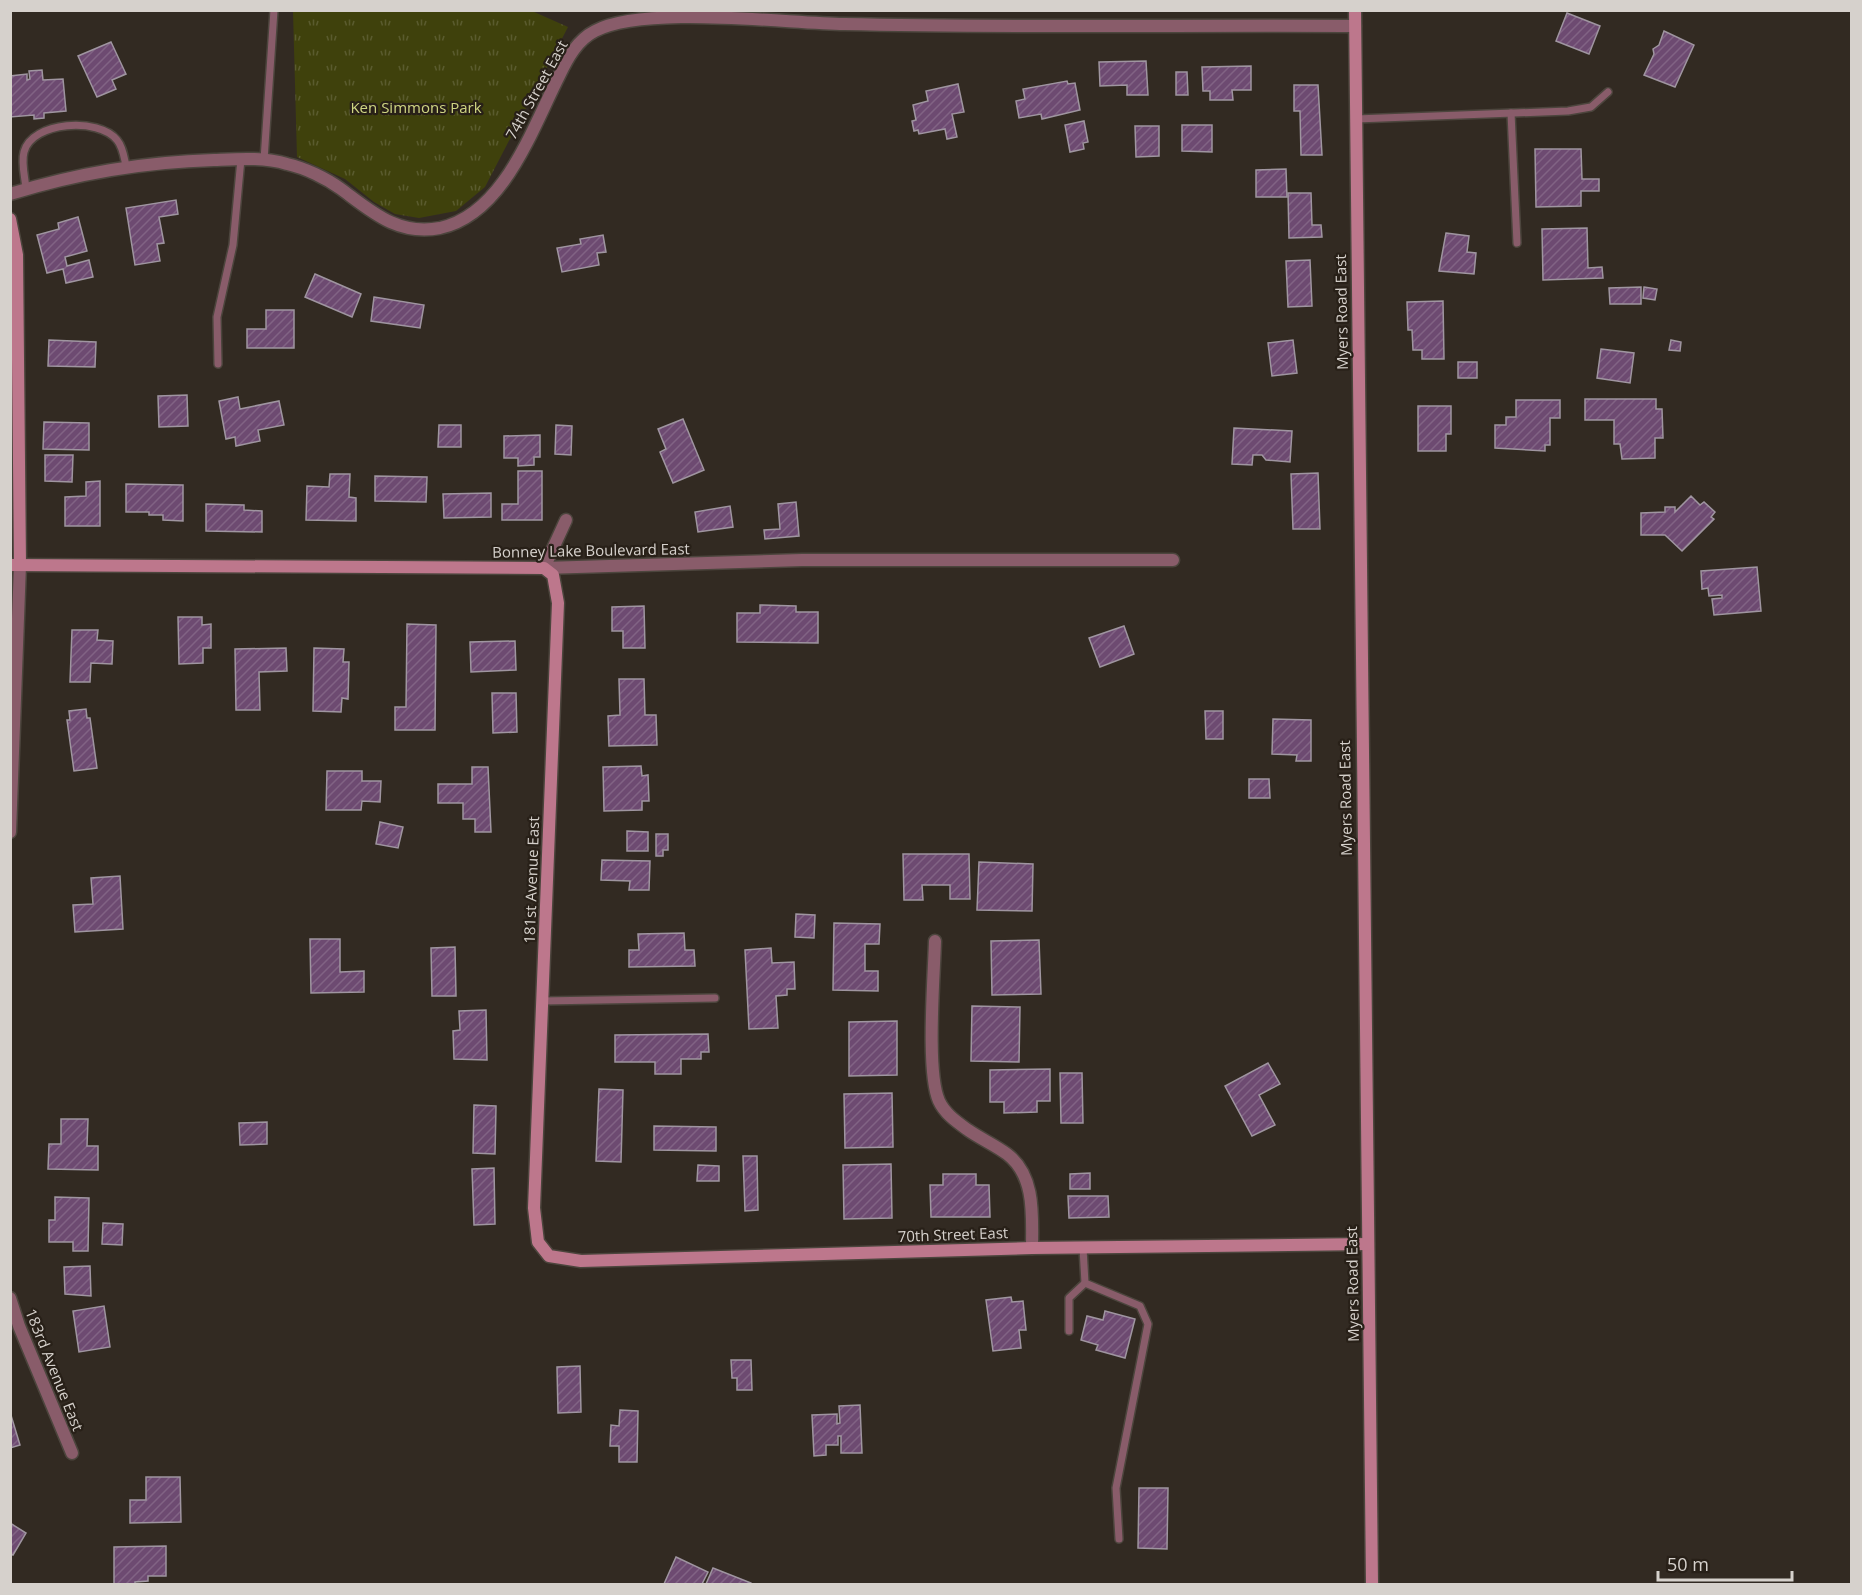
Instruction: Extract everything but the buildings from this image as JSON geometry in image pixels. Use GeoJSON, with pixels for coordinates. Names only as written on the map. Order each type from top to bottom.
{"type":"FeatureCollection","features":[{"type":"Feature","properties":{"kind":"street","name":"Myers Road East"},"geometry":{"type":"LineString","coordinates":[[1354,10],[1372,1584]]}},
{"type":"Feature","properties":{"kind":"street","name":"74th Street East"},"geometry":{"type":"LineString","coordinates":[[10,194],[62,178],[126,166],[166,161],[264,160],[287,163],[323,178],[358,204],[400,227],[416,231],[442,228],[464,218],[492,197],[515,162],[567,60],[584,38],[617,22],[632,19],[746,15],[857,24],[1354,26]]}},
{"type":"Feature","properties":{"kind":"street"},"geometry":{"type":"LineString","coordinates":[[10,219],[17,255],[10,832]]}},
{"type":"Feature","properties":{"kind":"street"},"geometry":{"type":"LineString","coordinates":[[544,568],[566,520]]}},
{"type":"Feature","properties":{"kind":"street","name":"Bonney Lake Boulevard East"},"geometry":{"type":"LineString","coordinates":[[15,565],[544,568],[802,560],[1173,560]]}},
{"type":"Feature","properties":{"kind":"street","name":"181st Avenue East"},"geometry":{"type":"LineString","coordinates":[[542,1250],[535,1235],[534,1208],[558,603],[555,578],[544,568]]}},
{"type":"Feature","properties":{"kind":"street"},"geometry":{"type":"LineString","coordinates":[[935,941],[933,1067],[936,1093],[947,1113],[957,1122],[1006,1153],[1020,1167],[1030,1198],[1032,1248]]}},
{"type":"Feature","properties":{"kind":"street","name":"70th Street East"},"geometry":{"type":"LineString","coordinates":[[542,1250],[549,1256],[580,1261],[1032,1248],[1368,1244]]}},
{"type":"Feature","properties":{"kind":"street","name":"183rd Avenue East"},"geometry":{"type":"LineString","coordinates":[[10,1298],[19,1326],[72,1453]]}},
{"type":"Feature","properties":{"kind":"lane"},"geometry":{"type":"LineString","coordinates":[[264,160],[274,10]]}},
{"type":"Feature","properties":{"kind":"lane"},"geometry":{"type":"LineString","coordinates":[[1356,118],[1568,111],[1591,107],[1608,92]]}},
{"type":"Feature","properties":{"kind":"lane"},"geometry":{"type":"LineString","coordinates":[[1511,113],[1517,243]]}},
{"type":"Feature","properties":{"kind":"lane"},"geometry":{"type":"LineString","coordinates":[[26,189],[24,151],[34,136],[55,127],[76,124],[100,128],[116,138],[126,166]]}},
{"type":"Feature","properties":{"kind":"lane"},"geometry":{"type":"LineString","coordinates":[[218,364],[217,317],[233,245],[241,159]]}},
{"type":"Feature","properties":{"kind":"lane"},"geometry":{"type":"LineString","coordinates":[[542,1001],[715,998]]}},
{"type":"Feature","properties":{"kind":"lane"},"geometry":{"type":"LineString","coordinates":[[1083,1248],[1085,1283]]}},
{"type":"Feature","properties":{"kind":"lane"},"geometry":{"type":"LineString","coordinates":[[1069,1331],[1069,1298],[1085,1283]]}},
{"type":"Feature","properties":{"kind":"lane"},"geometry":{"type":"LineString","coordinates":[[1085,1283],[1140,1306],[1148,1324],[1116,1488],[1119,1539]]}},
{"type":"Feature","properties":{"kind":"green space","name":"Ken Simmons Park"},"geometry":{"type":"Polygon","coordinates":[[[293,11],[532,11],[568,27],[485,187],[456,211],[419,218],[395,214],[374,202],[345,179],[297,157],[293,11]]]}}]}
